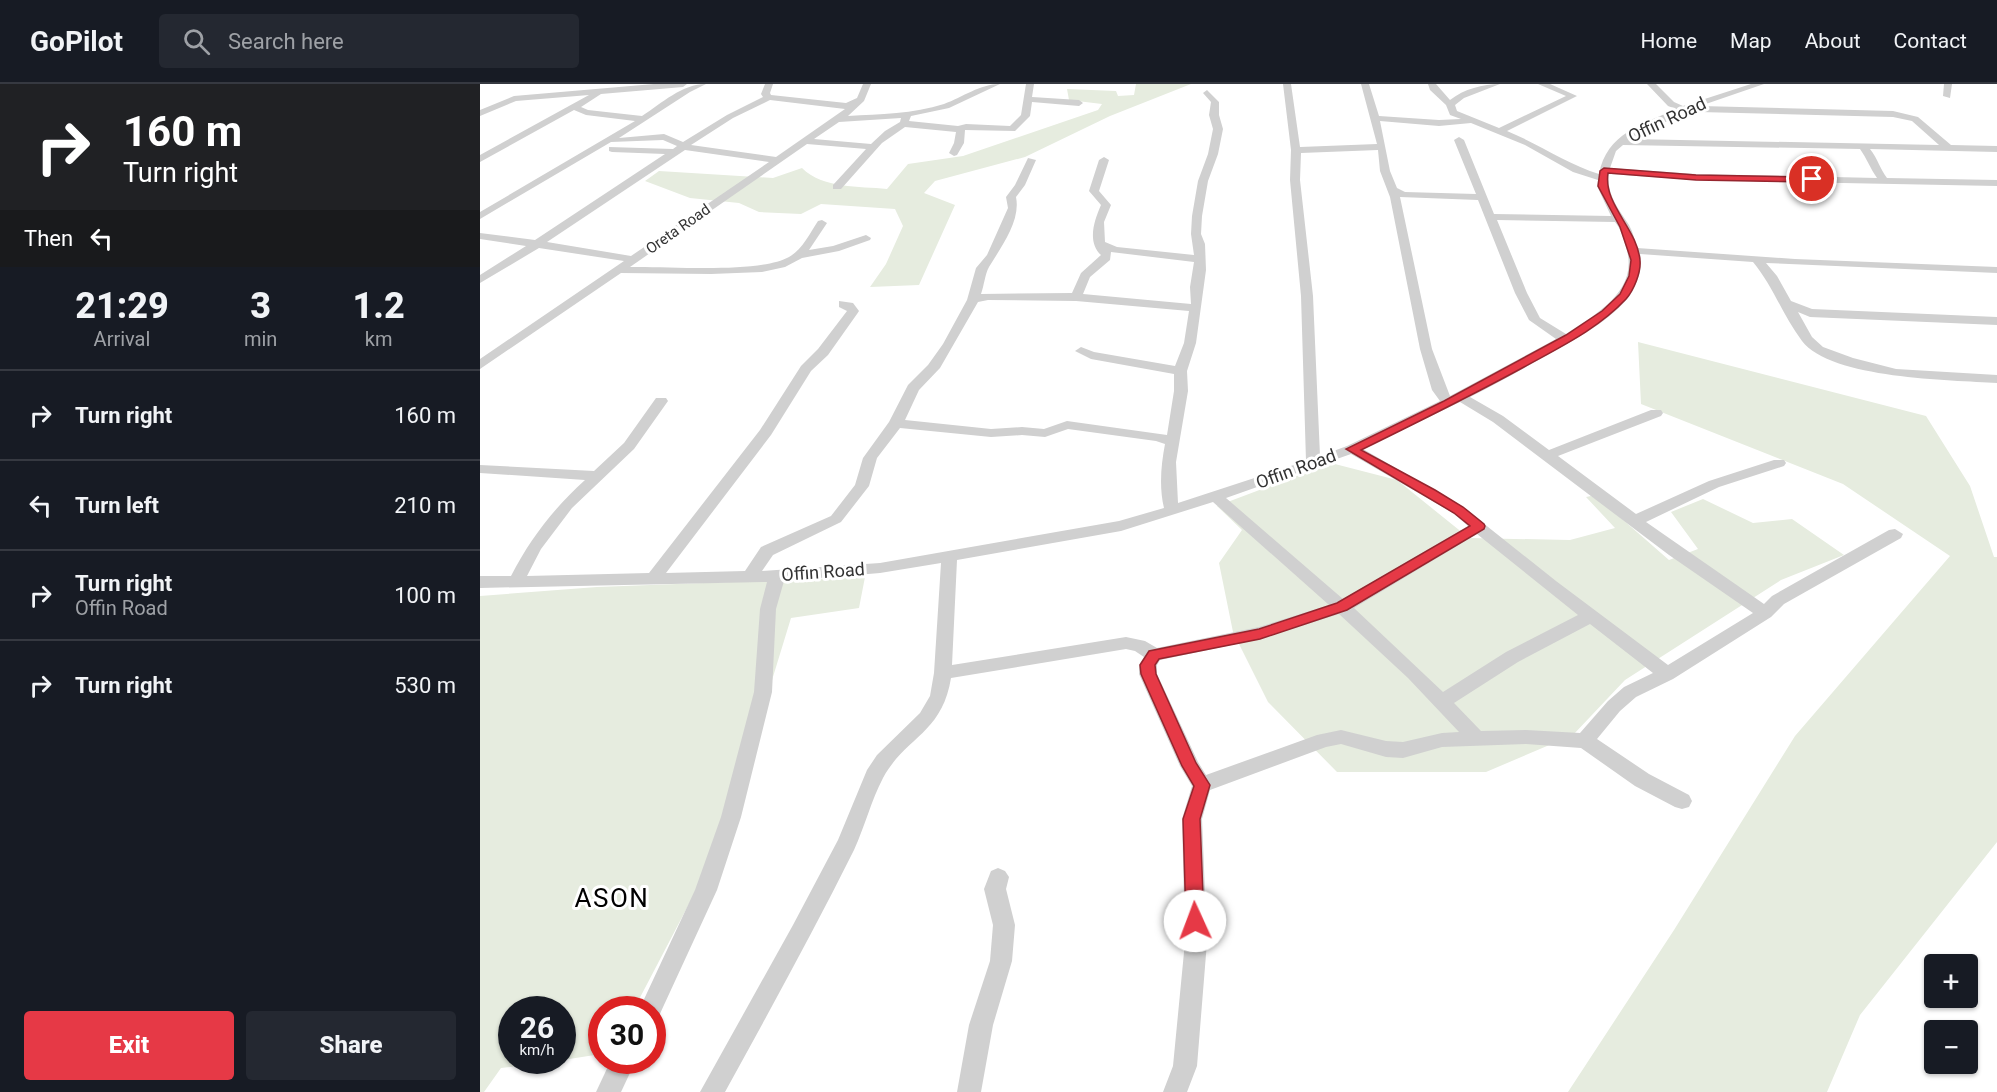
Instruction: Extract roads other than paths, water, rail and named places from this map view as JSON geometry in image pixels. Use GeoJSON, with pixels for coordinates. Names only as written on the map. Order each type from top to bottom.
{"type":"FeatureCollection","features":[{"type":"Feature","properties":{"kind":"street"},"geometry":{"type":"LineString","coordinates":[[558,95],[562,84]]}},
{"type":"Feature","properties":{"kind":"street"},"geometry":{"type":"LineString","coordinates":[[480,113],[514,99],[683,84]]}},
{"type":"Feature","properties":{"kind":"street"},"geometry":{"type":"LineString","coordinates":[[480,216],[644,119],[687,90],[702,84]]}},
{"type":"Feature","properties":{"kind":"street"},"geometry":{"type":"LineString","coordinates":[[769,84],[765,94],[769,98]]}},
{"type":"Feature","properties":{"kind":"street","name":"Oreta Road"},"geometry":{"type":"LineString","coordinates":[[480,365],[838,118],[861,99],[867,84]]}},
{"type":"Feature","properties":{"kind":"street"},"geometry":{"type":"LineString","coordinates":[[837,188],[896,125],[957,102],[996,84]]}},
{"type":"Feature","properties":{"kind":"street"},"geometry":{"type":"LineString","coordinates":[[838,118],[906,120],[958,129],[966,127],[1012,129],[1025,116],[1030,84]]}},
{"type":"Feature","properties":{"kind":"street"},"geometry":{"type":"LineString","coordinates":[[1287,84],[1296,150],[1295,180],[1307,296],[1313,462]]}},
{"type":"Feature","properties":{"kind":"street"},"geometry":{"type":"LineString","coordinates":[[1365,84],[1382,147],[1385,171],[1392,190],[1426,349],[1439,390],[1454,400],[1498,419],[1635,521],[1765,613]]}},
{"type":"Feature","properties":{"kind":"street"},"geometry":{"type":"LineString","coordinates":[[1432,84],[1433,88],[1450,105],[1453,113],[1536,147],[1576,170],[1603,174],[1696,177],[1997,183]]}},
{"type":"Feature","properties":{"kind":"street"},"geometry":{"type":"LineString","coordinates":[[1450,105],[1461,96],[1496,84]]}},
{"type":"Feature","properties":{"kind":"street"},"geometry":{"type":"LineString","coordinates":[[1500,131],[1573,96],[1542,84]]}},
{"type":"Feature","properties":{"kind":"street"},"geometry":{"type":"LineString","coordinates":[[1651,84],[1671,104],[1684,109],[1893,114],[1915,119],[1948,148]]}},
{"type":"Feature","properties":{"kind":"street","name":"Offin Road"},"geometry":{"type":"LineString","coordinates":[[480,582],[750,577],[880,568],[1121,526],[1352,449],[1454,400],[1566,340],[1606,313],[1624,295],[1633,276],[1636,260],[1625,227],[1618,219],[1602,186],[1603,174],[1612,149],[1641,129],[1684,109],[1736,87],[1760,84]]}},
{"type":"Feature","properties":{"kind":"street"},"geometry":{"type":"LineString","coordinates":[[1947,96],[1948,84]]}},
{"type":"Feature","properties":{"kind":"street"},"geometry":{"type":"LineString","coordinates":[[1172,510],[1169,497],[1169,462],[1181,391],[1180,371],[1190,343],[1196,308],[1200,260],[1196,234],[1197,210],[1218,129],[1214,115],[1215,102],[1207,93]]}},
{"type":"Feature","properties":{"kind":"street"},"geometry":{"type":"LineString","coordinates":[[480,159],[597,94]]}},
{"type":"Feature","properties":{"kind":"street"},"geometry":{"type":"LineString","coordinates":[[480,280],[620,191],[678,149],[751,105],[769,98],[846,106],[856,104]]}},
{"type":"Feature","properties":{"kind":"street"},"geometry":{"type":"LineString","coordinates":[[1028,99],[1078,103]]}},
{"type":"Feature","properties":{"kind":"street"},"geometry":{"type":"LineString","coordinates":[[574,107],[586,112],[644,119]]}},
{"type":"Feature","properties":{"kind":"street"},"geometry":{"type":"LineString","coordinates":[[1375,118],[1473,123]]}},
{"type":"Feature","properties":{"kind":"street"},"geometry":{"type":"LineString","coordinates":[[954,153],[959,143],[959,134],[962,132],[958,129]]}},
{"type":"Feature","properties":{"kind":"street"},"geometry":{"type":"LineString","coordinates":[[573,148],[664,136],[678,149]]}},
{"type":"Feature","properties":{"kind":"street"},"geometry":{"type":"LineString","coordinates":[[1459,140],[1521,293],[1535,320],[1566,340]]}},
{"type":"Feature","properties":{"kind":"street"},"geometry":{"type":"LineString","coordinates":[[806,141],[874,147]]}},
{"type":"Feature","properties":{"kind":"street"},"geometry":{"type":"LineString","coordinates":[[1621,141],[1997,149]]}},
{"type":"Feature","properties":{"kind":"street"},"geometry":{"type":"LineString","coordinates":[[599,145],[678,149],[778,160]]}},
{"type":"Feature","properties":{"kind":"street"},"geometry":{"type":"LineString","coordinates":[[1861,145],[1875,162],[1876,170],[1884,180]]}},
{"type":"Feature","properties":{"kind":"street"},"geometry":{"type":"LineString","coordinates":[[1296,150],[1382,147]]}},
{"type":"Feature","properties":{"kind":"street"},"geometry":{"type":"LineString","coordinates":[[750,577],[767,551],[836,519],[862,486],[870,458],[896,423],[913,388],[933,368],[949,344],[973,300],[982,268],[992,256],[1013,208],[1011,197],[1020,185],[1030,160]]}},
{"type":"Feature","properties":{"kind":"street"},"geometry":{"type":"LineString","coordinates":[[1076,297],[1085,275],[1106,258],[1107,254],[1102,250],[1100,244],[1099,222],[1106,205],[1094,191],[1104,160]]}},
{"type":"Feature","properties":{"kind":"street"},"geometry":{"type":"LineString","coordinates":[[1392,190],[1403,195],[1482,197]]}},
{"type":"Feature","properties":{"kind":"street"},"geometry":{"type":"LineString","coordinates":[[1490,217],[1618,219]]}},
{"type":"Feature","properties":{"kind":"street"},"geometry":{"type":"LineString","coordinates":[[799,255],[822,223]]}},
{"type":"Feature","properties":{"kind":"street"},"geometry":{"type":"LineString","coordinates":[[480,236],[614,255],[633,260]]}},
{"type":"Feature","properties":{"kind":"street"},"geometry":{"type":"LineString","coordinates":[[620,270],[746,271],[786,263],[799,255],[835,249],[866,238]]}},
{"type":"Feature","properties":{"kind":"street"},"geometry":{"type":"LineString","coordinates":[[1100,244],[1110,249],[1177,255],[1200,260]]}},
{"type":"Feature","properties":{"kind":"street"},"geometry":{"type":"LineString","coordinates":[[1633,250],[1673,251],[1757,260],[1997,270]]}},
{"type":"Feature","properties":{"kind":"street"},"geometry":{"type":"LineString","coordinates":[[1757,260],[1777,284],[1807,339],[1818,350],[1896,374],[1997,379]]}},
{"type":"Feature","properties":{"kind":"street"},"geometry":{"type":"LineString","coordinates":[[973,300],[987,296],[1076,297],[1196,308]]}},
{"type":"Feature","properties":{"kind":"street"},"geometry":{"type":"LineString","coordinates":[[1786,303],[1810,313],[1997,321]]}},
{"type":"Feature","properties":{"kind":"street"},"geometry":{"type":"LineString","coordinates":[[652,580],[766,432],[806,369],[846,323],[853,311],[849,306],[843,304]]}},
{"type":"Feature","properties":{"kind":"street"},"geometry":{"type":"LineString","coordinates":[[1081,351],[1091,355],[1180,371]]}},
{"type":"Feature","properties":{"kind":"street"},"geometry":{"type":"LineString","coordinates":[[515,583],[541,538],[567,506],[628,446],[661,400]]}},
{"type":"Feature","properties":{"kind":"street"},"geometry":{"type":"LineString","coordinates":[[1546,456],[1656,413]]}},
{"type":"Feature","properties":{"kind":"street"},"geometry":{"type":"LineString","coordinates":[[896,423],[991,433],[1022,431],[1045,433],[1060,427],[1074,426],[1159,436],[1172,442]]}},
{"type":"Feature","properties":{"kind":"street"},"geometry":{"type":"LineString","coordinates":[[1352,449],[1440,498],[1668,674]]}},
{"type":"Feature","properties":{"kind":"street"},"geometry":{"type":"LineString","coordinates":[[1635,521],[1714,484],[1779,463]]}},
{"type":"Feature","properties":{"kind":"street"},"geometry":{"type":"LineString","coordinates":[[480,469],[597,476]]}},
{"type":"Feature","properties":{"kind":"street"},"geometry":{"type":"LineString","coordinates":[[1216,496],[1414,673],[1476,739]]}},
{"type":"Feature","properties":{"kind":"street"},"geometry":{"type":"LineString","coordinates":[[943,674],[1126,643],[1139,645],[1154,655],[1260,633],[1342,607],[1479,526]]}},
{"type":"Feature","properties":{"kind":"street"},"geometry":{"type":"LineString","coordinates":[[1585,741],[1614,706],[1630,692],[1668,674],[1765,613],[1778,600],[1895,534]]}},
{"type":"Feature","properties":{"kind":"street"},"geometry":{"type":"LineString","coordinates":[[712,1092],[801,932],[847,842],[874,776],[884,760],[927,718],[939,696],[943,674],[949,557]]}},
{"type":"Feature","properties":{"kind":"street"},"geometry":{"type":"LineString","coordinates":[[657,996],[706,890],[731,817],[763,692],[768,609],[777,576]]}},
{"type":"Feature","properties":{"kind":"street"},"geometry":{"type":"LineString","coordinates":[[1442,702],[1512,657],[1591,616]]}},
{"type":"Feature","properties":{"kind":"street"},"geometry":{"type":"LineString","coordinates":[[1154,655],[1148,665],[1148,674],[1190,766],[1202,785],[1192,819],[1196,942],[1185,1066],[1175,1092]]}},
{"type":"Feature","properties":{"kind":"street"},"geometry":{"type":"LineString","coordinates":[[1202,785],[1324,740],[1341,737],[1386,749],[1403,750],[1442,740],[1526,737],[1585,741],[1642,780],[1682,801]]}},
{"type":"Feature","properties":{"kind":"street"},"geometry":{"type":"LineString","coordinates":[[969,1092],[981,1025],[1001,961],[1004,926],[995,889],[998,877]]}},
{"type":"Feature","properties":{"kind":"street"},"geometry":{"type":"LineString","coordinates":[[608,1092],[617,1074]]}},
{"type":"Feature","properties":{"kind":"district","name":"ASON"},"geometry":{"type":"Point","coordinates":[612,898]}}]}
